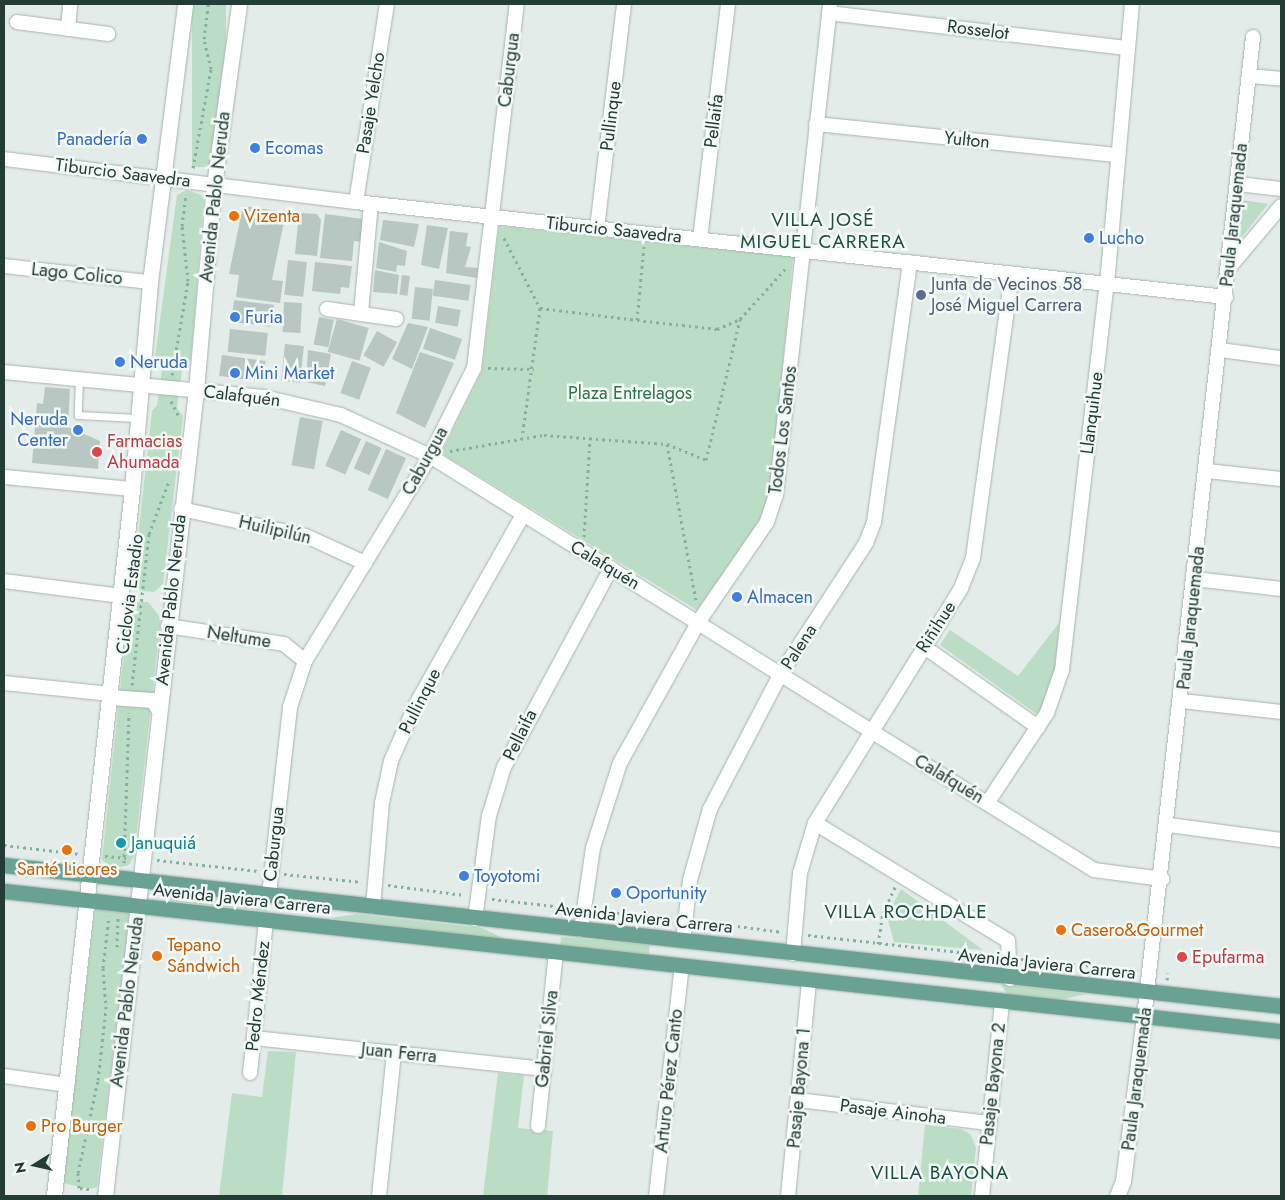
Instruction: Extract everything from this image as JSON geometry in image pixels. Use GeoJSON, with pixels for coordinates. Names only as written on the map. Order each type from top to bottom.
{"type":"FeatureCollection","features":[{"type":"Feature","properties":{"kind":"main road"},"geometry":{"type":"LineString","coordinates":[[54,1196],[121,596],[150,282],[185,4]]}},
{"type":"Feature","properties":{"kind":"main road","name":"Avenida Pablo Neruda"},"geometry":{"type":"LineString","coordinates":[[105,1196],[181,509],[196,390],[214,185],[239,4]]}},
{"type":"Feature","properties":{"kind":"main road"},"geometry":{"type":"LineString","coordinates":[[110,696],[152,700],[159,710]]}},
{"type":"Feature","properties":{"kind":"main road","name":"Avenida Javiera Carrera"},"geometry":{"type":"LineString","coordinates":[[4,865],[683,940],[1010,979],[1281,1006]]}},
{"type":"Feature","properties":{"kind":"main road","name":"Avenida Javiera Carrera"},"geometry":{"type":"LineString","coordinates":[[4,891],[1144,1018],[1281,1031]]}},
{"type":"Feature","properties":{"kind":"main road"},"geometry":{"type":"LineString","coordinates":[[266,920],[276,896]]}},
{"type":"Feature","properties":{"kind":"main road"},"geometry":{"type":"LineString","coordinates":[[545,926],[556,952]]}},
{"type":"Feature","properties":{"kind":"main road"},"geometry":{"type":"LineString","coordinates":[[682,966],[706,943]]}},
{"type":"Feature","properties":{"kind":"main road"},"geometry":{"type":"LineString","coordinates":[[809,980],[830,959]]}},
{"type":"Feature","properties":{"kind":"main road"},"geometry":{"type":"LineString","coordinates":[[982,975],[1002,1002]]}},
{"type":"Feature","properties":{"kind":"main road","name":"Paula Jaraquemada"},"geometry":{"type":"LineString","coordinates":[[1117,1196],[1124,1181],[1144,1018]]}},
{"type":"Feature","properties":{"kind":"street"},"geometry":{"type":"LineString","coordinates":[[68,29],[70,4]]}},
{"type":"Feature","properties":{"kind":"street","name":"Pasaje Yelcho"},"geometry":{"type":"LineString","coordinates":[[356,202],[387,4]]}},
{"type":"Feature","properties":{"kind":"street","name":"Caburgua"},"geometry":{"type":"LineString","coordinates":[[276,896],[290,707],[304,661],[366,563],[430,456],[474,368],[517,4]]}},
{"type":"Feature","properties":{"kind":"street","name":"Pullinque"},"geometry":{"type":"LineString","coordinates":[[597,228],[624,4]]}},
{"type":"Feature","properties":{"kind":"street","name":"Pellaifa"},"geometry":{"type":"LineString","coordinates":[[700,239],[728,4]]}},
{"type":"Feature","properties":{"kind":"street","name":"Llanquihue"},"geometry":{"type":"LineString","coordinates":[[988,802],[1038,727],[1062,670],[1107,284],[1132,4]]}},
{"type":"Feature","properties":{"kind":"street","name":"Rosselot"},"geometry":{"type":"LineString","coordinates":[[829,8],[1128,48]]}},
{"type":"Feature","properties":{"kind":"street","name":"Todos Los Santos"},"geometry":{"type":"LineString","coordinates":[[581,930],[593,848],[620,763],[700,621],[767,522],[776,495],[829,8]]}},
{"type":"Feature","properties":{"kind":"street"},"geometry":{"type":"LineString","coordinates":[[17,22],[108,34]]}},
{"type":"Feature","properties":{"kind":"street","name":"Paula Jaraquemada"},"geometry":{"type":"LineString","coordinates":[[1144,1018],[1169,825],[1253,37]]}},
{"type":"Feature","properties":{"kind":"street"},"geometry":{"type":"LineString","coordinates":[[1249,76],[1281,80]]}},
{"type":"Feature","properties":{"kind":"street","name":"Yulton"},"geometry":{"type":"LineString","coordinates":[[816,124],[1118,155]]}},
{"type":"Feature","properties":{"kind":"street","name":"Tiburcio Saavedra"},"geometry":{"type":"LineString","coordinates":[[4,159],[371,204],[1226,297]]}},
{"type":"Feature","properties":{"kind":"street"},"geometry":{"type":"LineString","coordinates":[[1238,184],[1281,189]]}},
{"type":"Feature","properties":{"kind":"street"},"geometry":{"type":"LineString","coordinates":[[361,314],[371,204]]}},
{"type":"Feature","properties":{"kind":"street"},"geometry":{"type":"LineString","coordinates":[[1228,269],[1281,206]]}},
{"type":"Feature","properties":{"kind":"street","name":"Palena"},"geometry":{"type":"LineString","coordinates":[[683,940],[690,880],[710,809],[780,675],[866,543],[874,522],[910,262]]}},
{"type":"Feature","properties":{"kind":"street","name":"Lago Colico"},"geometry":{"type":"LineString","coordinates":[[4,266],[150,282]]}},
{"type":"Feature","properties":{"kind":"street","name":"Riñihue"},"geometry":{"type":"LineString","coordinates":[[793,954],[800,873],[815,823],[923,646],[961,588],[977,544],[1012,274]]}},
{"type":"Feature","properties":{"kind":"street"},"geometry":{"type":"LineString","coordinates":[[327,310],[396,319]]}},
{"type":"Feature","properties":{"kind":"street"},"geometry":{"type":"LineString","coordinates":[[1220,350],[1281,358]]}},
{"type":"Feature","properties":{"kind":"street","name":"Calafquén"},"geometry":{"type":"LineString","coordinates":[[4,372],[140,382],[304,404],[341,415],[430,456],[583,552],[700,621],[780,675],[988,802],[1094,870],[1162,879]]}},
{"type":"Feature","properties":{"kind":"street"},"geometry":{"type":"LineString","coordinates":[[1207,471],[1281,479]]}},
{"type":"Feature","properties":{"kind":"street"},"geometry":{"type":"LineString","coordinates":[[4,477],[132,489]]}},
{"type":"Feature","properties":{"kind":"street","name":"Huilipilún"},"geometry":{"type":"LineString","coordinates":[[181,509],[306,536],[366,563]]}},
{"type":"Feature","properties":{"kind":"street","name":"Pullinque"},"geometry":{"type":"LineString","coordinates":[[373,907],[391,761],[416,704],[523,515]]}},
{"type":"Feature","properties":{"kind":"street","name":"Pellaifa"},"geometry":{"type":"LineString","coordinates":[[475,918],[489,816],[504,767],[611,568]]}},
{"type":"Feature","properties":{"kind":"street"},"geometry":{"type":"LineString","coordinates":[[1195,579],[1281,589]]}},
{"type":"Feature","properties":{"kind":"street"},"geometry":{"type":"LineString","coordinates":[[4,581],[121,596]]}},
{"type":"Feature","properties":{"kind":"street","name":"Neltume"},"geometry":{"type":"LineString","coordinates":[[168,626],[284,644],[304,661]]}},
{"type":"Feature","properties":{"kind":"street"},"geometry":{"type":"LineString","coordinates":[[923,646],[1038,727]]}},
{"type":"Feature","properties":{"kind":"street"},"geometry":{"type":"LineString","coordinates":[[4,683],[110,696]]}},
{"type":"Feature","properties":{"kind":"street"},"geometry":{"type":"LineString","coordinates":[[1182,701],[1281,712]]}},
{"type":"Feature","properties":{"kind":"street"},"geometry":{"type":"LineString","coordinates":[[815,823],[1008,941],[1010,979]]}},
{"type":"Feature","properties":{"kind":"street"},"geometry":{"type":"LineString","coordinates":[[1169,825],[1281,840]]}},
{"type":"Feature","properties":{"kind":"street","name":"Pedro Méndez"},"geometry":{"type":"LineString","coordinates":[[250,1072],[266,920]]}},
{"type":"Feature","properties":{"kind":"street","name":"Gabriel Silva"},"geometry":{"type":"LineString","coordinates":[[538,1126],[556,952]]}},
{"type":"Feature","properties":{"kind":"street","name":"Arturo Pérez Canto"},"geometry":{"type":"LineString","coordinates":[[656,1196],[682,966]]}},
{"type":"Feature","properties":{"kind":"street","name":"Pasaje Bayona 1"},"geometry":{"type":"LineString","coordinates":[[788,1196],[809,980]]}},
{"type":"Feature","properties":{"kind":"street","name":"Pasaje Bayona 2"},"geometry":{"type":"LineString","coordinates":[[982,1196],[988,1123],[1002,1002]]}},
{"type":"Feature","properties":{"kind":"street","name":"Juan Ferra"},"geometry":{"type":"LineString","coordinates":[[254,1038],[544,1069]]}},
{"type":"Feature","properties":{"kind":"street"},"geometry":{"type":"LineString","coordinates":[[378,1196],[394,1053]]}},
{"type":"Feature","properties":{"kind":"street"},"geometry":{"type":"LineString","coordinates":[[4,1076],[67,1085]]}},
{"type":"Feature","properties":{"kind":"street","name":"Pasaje Ainoha"},"geometry":{"type":"LineString","coordinates":[[798,1100],[988,1123]]}},
{"type":"Feature","properties":{"kind":"lane"},"geometry":{"type":"LineString","coordinates":[[79,377],[78,415],[137,418]]}},
{"type":"Feature","properties":{"kind":"path"},"geometry":{"type":"LineString","coordinates":[[178,427],[171,387],[188,281],[182,226],[211,70],[204,39],[208,4]]}},
{"type":"Feature","properties":{"kind":"path"},"geometry":{"type":"LineString","coordinates":[[492,217],[540,308],[534,369],[522,437]]}},
{"type":"Feature","properties":{"kind":"path"},"geometry":{"type":"LineString","coordinates":[[637,320],[646,233]]}},
{"type":"Feature","properties":{"kind":"path"},"geometry":{"type":"LineString","coordinates":[[540,308],[717,329],[740,319],[802,250]]}},
{"type":"Feature","properties":{"kind":"path"},"geometry":{"type":"LineString","coordinates":[[430,456],[522,437],[667,444],[706,460],[740,319]]}},
{"type":"Feature","properties":{"kind":"path"},"geometry":{"type":"LineString","coordinates":[[474,368],[534,369]]}},
{"type":"Feature","properties":{"kind":"path"},"geometry":{"type":"LineString","coordinates":[[583,552],[590,439]]}},
{"type":"Feature","properties":{"kind":"path"},"geometry":{"type":"LineString","coordinates":[[667,444],[700,621]]}},
{"type":"Feature","properties":{"kind":"path","name":"Ciclovia Estadio"},"geometry":{"type":"LineString","coordinates":[[124,867],[131,698],[150,534],[172,474]]}},
{"type":"Feature","properties":{"kind":"path"},"geometry":{"type":"LineString","coordinates":[[878,944],[883,913],[902,876]]}},
{"type":"Feature","properties":{"kind":"path"},"geometry":{"type":"LineString","coordinates":[[89,1189],[79,1188],[78,1173],[100,1062],[109,913]]}},
{"type":"Feature","properties":{"kind":"green space"},"geometry":{"type":"Polygon","coordinates":[[[192,4],[226,4],[226,167],[192,167],[192,4]]]}},
{"type":"Feature","properties":{"kind":"green space"},"geometry":{"type":"Polygon","coordinates":[[[187,190],[204,196],[191,359],[182,370],[177,408],[183,416],[163,584],[154,592],[142,591],[133,583],[152,411],[157,405],[163,363],[155,357],[177,195],[187,190]]]}},
{"type":"Feature","properties":{"kind":"green space"},"geometry":{"type":"Polygon","coordinates":[[[1243,201],[1268,204],[1238,242],[1243,201]]]}},
{"type":"Feature","properties":{"kind":"green space","name":"Plaza Entrelagos"},"geometry":{"type":"Polygon","coordinates":[[[499,226],[793,257],[771,490],[760,520],[697,610],[441,453],[482,371],[499,226]]]}},
{"type":"Feature","properties":{"kind":"green space"},"geometry":{"type":"Polygon","coordinates":[[[136,602],[148,602],[161,618],[134,856],[129,865],[114,869],[102,860],[128,616],[136,602]]]}},
{"type":"Feature","properties":{"kind":"green space"},"geometry":{"type":"Polygon","coordinates":[[[1059,623],[1054,692],[1038,715],[940,645],[950,630],[1018,676],[1059,623]]]}},
{"type":"Feature","properties":{"kind":"green space"},"geometry":{"type":"Polygon","coordinates":[[[901,889],[983,950],[894,942],[887,916],[901,889]]]}},
{"type":"Feature","properties":{"kind":"green space"},"geometry":{"type":"Polygon","coordinates":[[[171,891],[268,901],[267,911],[170,901],[171,891]]]}},
{"type":"Feature","properties":{"kind":"green space"},"geometry":{"type":"Polygon","coordinates":[[[95,909],[130,913],[97,1187],[89,1189],[63,1183],[95,909]]]}},
{"type":"Feature","properties":{"kind":"green space"},"geometry":{"type":"Polygon","coordinates":[[[356,914],[482,928],[505,939],[330,918],[356,914]]]}},
{"type":"Feature","properties":{"kind":"green space"},"geometry":{"type":"Polygon","coordinates":[[[561,937],[650,945],[649,954],[560,946],[561,937]]]}},
{"type":"Feature","properties":{"kind":"green space"},"geometry":{"type":"Polygon","coordinates":[[[1001,984],[1086,994],[1057,1001],[1008,996],[1001,984]]]}},
{"type":"Feature","properties":{"kind":"green space"},"geometry":{"type":"Polygon","coordinates":[[[268,1051],[296,1052],[282,1196],[219,1196],[232,1093],[262,1097],[268,1051]]]}},
{"type":"Feature","properties":{"kind":"green space"},"geometry":{"type":"Polygon","coordinates":[[[498,1073],[524,1075],[518,1128],[553,1131],[547,1196],[483,1196],[498,1073]]]}},
{"type":"Feature","properties":{"kind":"green space"},"geometry":{"type":"Polygon","coordinates":[[[925,1125],[962,1129],[971,1135],[976,1148],[971,1196],[918,1196],[925,1125]]]}},
{"type":"Feature","properties":{"kind":"building"},"geometry":{"type":"Polygon","coordinates":[[[243,206],[286,212],[272,280],[283,281],[280,303],[236,297],[239,275],[229,274],[243,206]]]}},
{"type":"Feature","properties":{"kind":"building"},"geometry":{"type":"Polygon","coordinates":[[[299,213],[317,214],[321,220],[317,256],[295,254],[299,213]]]}},
{"type":"Feature","properties":{"kind":"building"},"geometry":{"type":"Polygon","coordinates":[[[325,214],[364,219],[362,242],[354,241],[352,261],[320,258],[325,214]]]}},
{"type":"Feature","properties":{"kind":"building"},"geometry":{"type":"Polygon","coordinates":[[[383,220],[419,224],[414,247],[380,240],[383,220]]]}},
{"type":"Feature","properties":{"kind":"building"},"geometry":{"type":"Polygon","coordinates":[[[427,225],[448,228],[439,269],[421,265],[427,225]]]}},
{"type":"Feature","properties":{"kind":"building"},"geometry":{"type":"Polygon","coordinates":[[[450,231],[468,233],[466,246],[471,247],[465,267],[478,268],[477,278],[446,273],[450,231]]]}},
{"type":"Feature","properties":{"kind":"building"},"geometry":{"type":"Polygon","coordinates":[[[379,242],[407,251],[405,266],[397,265],[396,272],[376,268],[379,242]]]}},
{"type":"Feature","properties":{"kind":"building"},"geometry":{"type":"Polygon","coordinates":[[[288,260],[307,262],[303,297],[284,295],[288,260]]]}},
{"type":"Feature","properties":{"kind":"building"},"geometry":{"type":"Polygon","coordinates":[[[315,262],[352,266],[349,288],[341,287],[340,294],[312,291],[315,262]]]}},
{"type":"Feature","properties":{"kind":"building"},"geometry":{"type":"Polygon","coordinates":[[[375,270],[399,275],[397,294],[373,292],[375,270]]]}},
{"type":"Feature","properties":{"kind":"building"},"geometry":{"type":"Polygon","coordinates":[[[402,275],[410,276],[408,296],[400,295],[402,275]]]}},
{"type":"Feature","properties":{"kind":"building"},"geometry":{"type":"Polygon","coordinates":[[[435,280],[471,285],[468,301],[433,296],[435,280]]]}},
{"type":"Feature","properties":{"kind":"building"},"geometry":{"type":"Polygon","coordinates":[[[415,287],[433,289],[430,321],[412,319],[415,287]]]}},
{"type":"Feature","properties":{"kind":"building"},"geometry":{"type":"Polygon","coordinates":[[[234,300],[274,305],[271,327],[231,322],[234,300]]]}},
{"type":"Feature","properties":{"kind":"building"},"geometry":{"type":"Polygon","coordinates":[[[284,302],[302,303],[300,333],[282,332],[284,302]]]}},
{"type":"Feature","properties":{"kind":"building"},"geometry":{"type":"Polygon","coordinates":[[[438,306],[461,310],[458,327],[435,323],[438,306]]]}},
{"type":"Feature","properties":{"kind":"building"},"geometry":{"type":"Polygon","coordinates":[[[319,317],[334,320],[328,347],[314,344],[319,317]]]}},
{"type":"Feature","properties":{"kind":"building"},"geometry":{"type":"Polygon","coordinates":[[[337,319],[369,328],[359,361],[328,352],[337,319]]]}},
{"type":"Feature","properties":{"kind":"building"},"geometry":{"type":"Polygon","coordinates":[[[408,323],[428,327],[412,369],[392,359],[408,323]]]}},
{"type":"Feature","properties":{"kind":"building"},"geometry":{"type":"Polygon","coordinates":[[[430,328],[462,339],[455,360],[423,349],[430,328]]]}},
{"type":"Feature","properties":{"kind":"building"},"geometry":{"type":"Polygon","coordinates":[[[230,329],[268,333],[265,356],[228,352],[230,329]]]}},
{"type":"Feature","properties":{"kind":"building"},"geometry":{"type":"Polygon","coordinates":[[[377,331],[397,342],[384,367],[363,355],[377,331]]]}},
{"type":"Feature","properties":{"kind":"building"},"geometry":{"type":"Polygon","coordinates":[[[285,344],[304,346],[300,383],[281,381],[285,344]]]}},
{"type":"Feature","properties":{"kind":"building"},"geometry":{"type":"Polygon","coordinates":[[[308,350],[331,354],[325,386],[306,382],[308,350]]]}},
{"type":"Feature","properties":{"kind":"building"},"geometry":{"type":"Polygon","coordinates":[[[420,352],[454,363],[425,428],[396,413],[420,352]]]}},
{"type":"Feature","properties":{"kind":"building"},"geometry":{"type":"Polygon","coordinates":[[[222,355],[266,361],[263,382],[219,376],[222,355]]]}},
{"type":"Feature","properties":{"kind":"building"},"geometry":{"type":"Polygon","coordinates":[[[352,361],[371,368],[359,400],[340,393],[352,361]]]}},
{"type":"Feature","properties":{"kind":"building"},"geometry":{"type":"Polygon","coordinates":[[[45,387],[70,389],[68,427],[100,441],[98,469],[32,463],[37,403],[43,404],[45,387]]]}},
{"type":"Feature","properties":{"kind":"building"},"geometry":{"type":"Polygon","coordinates":[[[300,417],[323,421],[314,469],[291,465],[300,417]]]}},
{"type":"Feature","properties":{"kind":"building"},"geometry":{"type":"Polygon","coordinates":[[[341,430],[361,439],[345,475],[325,466],[341,430]]]}},
{"type":"Feature","properties":{"kind":"building"},"geometry":{"type":"Polygon","coordinates":[[[366,441],[382,448],[369,475],[354,468],[366,441]]]}},
{"type":"Feature","properties":{"kind":"building"},"geometry":{"type":"Polygon","coordinates":[[[386,449],[406,458],[388,499],[368,490],[386,449]]]}},
{"type":"Feature","properties":{"kind":"place","name":"Panadería"},"geometry":{"type":"Point","coordinates":[142,139]}},
{"type":"Feature","properties":{"kind":"place","name":"Ecomas"},"geometry":{"type":"Point","coordinates":[255,148]}},
{"type":"Feature","properties":{"kind":"place","name":"Vizenta"},"geometry":{"type":"Point","coordinates":[234,216]}},
{"type":"Feature","properties":{"kind":"place","name":"Lucho"},"geometry":{"type":"Point","coordinates":[1089,238]}},
{"type":"Feature","properties":{"kind":"place","name":"Junta de Vecinos 58 José Miguel Carrera"},"geometry":{"type":"Point","coordinates":[921,295]}},
{"type":"Feature","properties":{"kind":"place","name":"Furia"},"geometry":{"type":"Point","coordinates":[235,317]}},
{"type":"Feature","properties":{"kind":"place","name":"Neruda"},"geometry":{"type":"Point","coordinates":[120,362]}},
{"type":"Feature","properties":{"kind":"place","name":"Mini Market"},"geometry":{"type":"Point","coordinates":[235,373]}},
{"type":"Feature","properties":{"kind":"place","name":"Neruda Center"},"geometry":{"type":"Point","coordinates":[78,430]}},
{"type":"Feature","properties":{"kind":"place","name":"Farmacias Ahumada"},"geometry":{"type":"Point","coordinates":[97,452]}},
{"type":"Feature","properties":{"kind":"place","name":"Almacen"},"geometry":{"type":"Point","coordinates":[737,597]}},
{"type":"Feature","properties":{"kind":"place","name":"Januquiá"},"geometry":{"type":"Point","coordinates":[121,843]}},
{"type":"Feature","properties":{"kind":"place","name":"Santé Licores"},"geometry":{"type":"Point","coordinates":[67,850]}},
{"type":"Feature","properties":{"kind":"place","name":"Toyotomi"},"geometry":{"type":"Point","coordinates":[464,876]}},
{"type":"Feature","properties":{"kind":"place","name":"Oportunity"},"geometry":{"type":"Point","coordinates":[616,893]}},
{"type":"Feature","properties":{"kind":"place","name":"Casero&Gourmet"},"geometry":{"type":"Point","coordinates":[1061,930]}},
{"type":"Feature","properties":{"kind":"place","name":"Tepano Sándwich"},"geometry":{"type":"Point","coordinates":[157,956]}},
{"type":"Feature","properties":{"kind":"place","name":"Epufarma"},"geometry":{"type":"Point","coordinates":[1182,957]}},
{"type":"Feature","properties":{"kind":"place","name":"Pro Burger"},"geometry":{"type":"Point","coordinates":[31,1126]}},
{"type":"Feature","properties":{"kind":"district","name":"VILLA JOSÉ MIGUEL CARRERA"},"geometry":{"type":"Point","coordinates":[823,231]}},
{"type":"Feature","properties":{"kind":"district","name":"VILLA ROCHDALE"},"geometry":{"type":"Point","coordinates":[906,912]}},
{"type":"Feature","properties":{"kind":"district","name":"VILLA BAYONA"},"geometry":{"type":"Point","coordinates":[940,1173]}}]}
